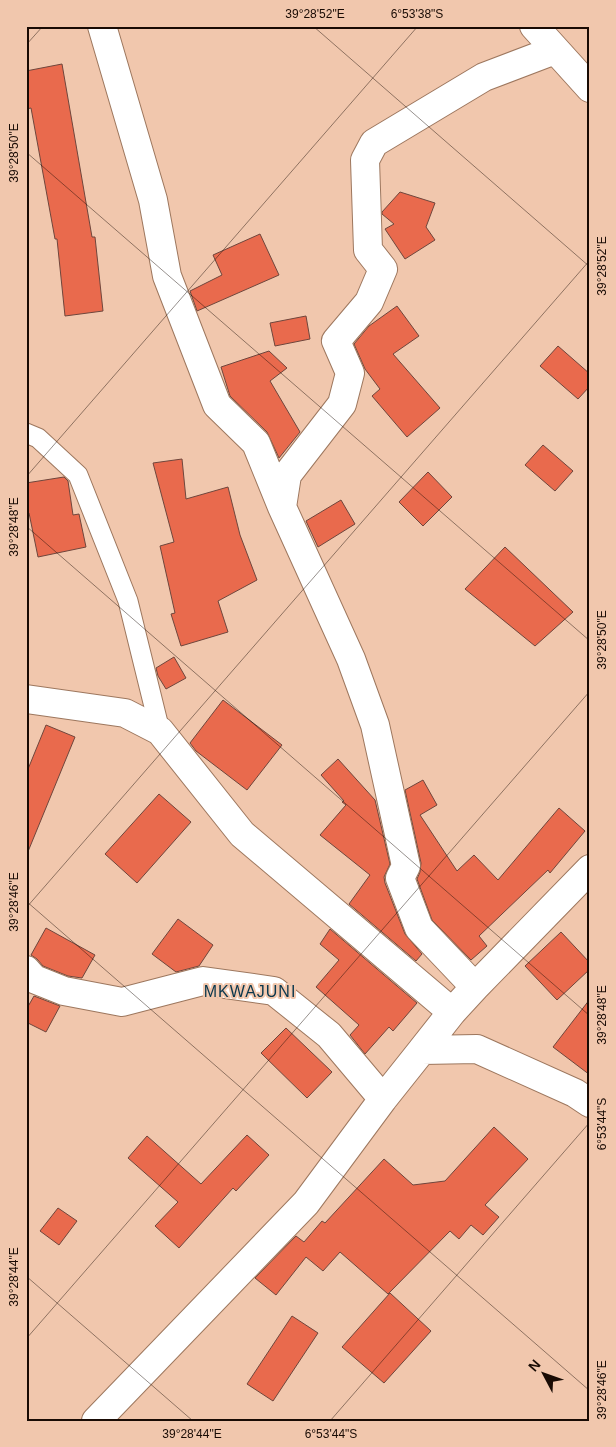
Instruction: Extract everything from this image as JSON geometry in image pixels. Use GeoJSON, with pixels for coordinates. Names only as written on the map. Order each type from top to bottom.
{"type":"FeatureCollection","features":[{"type":"Feature","properties":{"kind":"street"},"geometry":{"type":"LineString","coordinates":[[102,26],[153,200],[167,276],[217,406],[256,443],[282,507],[351,658],[375,725],[406,866],[400,878],[419,928],[475,987]]}},
{"type":"Feature","properties":{"kind":"street"},"geometry":{"type":"LineString","coordinates":[[534,26],[590,88]]}},
{"type":"Feature","properties":{"kind":"street"},"geometry":{"type":"LineString","coordinates":[[282,507],[287,475],[342,404],[350,374],[336,341],[369,302],[383,269],[368,250],[365,160],[374,143],[484,77],[555,50]]}},
{"type":"Feature","properties":{"kind":"street"},"geometry":{"type":"LineString","coordinates":[[26,699],[125,713],[160,731],[242,834],[452,1012]]}},
{"type":"Feature","properties":{"kind":"street"},"geometry":{"type":"LineString","coordinates":[[96,1421],[306,1203],[452,1012],[590,869]]}},
{"type":"Feature","properties":{"kind":"street"},"geometry":{"type":"LineString","coordinates":[[26,970],[34,979],[64,991],[122,1002],[203,981],[274,991],[329,1035],[383,1100]]}},
{"type":"Feature","properties":{"kind":"street"},"geometry":{"type":"LineString","coordinates":[[422,1050],[477,1048],[575,1093],[590,1103]]}},
{"type":"Feature","properties":{"kind":"lane"},"geometry":{"type":"LineString","coordinates":[[26,433],[38,438],[78,475],[128,601],[160,731]]}},
{"type":"Feature","properties":{"kind":"building"},"geometry":{"type":"Polygon","coordinates":[[[62,64],[92,237],[95,237],[103,311],[65,316],[57,239],[55,239],[31,108],[26,109],[26,71],[62,64]]]}},
{"type":"Feature","properties":{"kind":"building"},"geometry":{"type":"Polygon","coordinates":[[[400,192],[435,203],[426,227],[435,240],[405,259],[385,229],[394,224],[382,214],[400,192]]]}},
{"type":"Feature","properties":{"kind":"building"},"geometry":{"type":"Polygon","coordinates":[[[260,234],[279,275],[197,311],[190,291],[222,275],[213,255],[260,234]]]}},
{"type":"Feature","properties":{"kind":"building"},"geometry":{"type":"Polygon","coordinates":[[[397,306],[419,336],[393,354],[440,408],[407,437],[372,396],[380,389],[365,369],[354,344],[369,326],[397,306]]]}},
{"type":"Feature","properties":{"kind":"building"},"geometry":{"type":"Polygon","coordinates":[[[306,316],[310,339],[275,346],[270,323],[306,316]]]}},
{"type":"Feature","properties":{"kind":"building"},"geometry":{"type":"Polygon","coordinates":[[[558,346],[590,374],[590,386],[578,399],[540,366],[558,346]]]}},
{"type":"Feature","properties":{"kind":"building"},"geometry":{"type":"Polygon","coordinates":[[[269,351],[287,368],[270,381],[300,432],[279,458],[267,432],[230,396],[221,367],[269,351]]]}},
{"type":"Feature","properties":{"kind":"building"},"geometry":{"type":"Polygon","coordinates":[[[543,445],[573,471],[555,491],[525,465],[543,445]]]}},
{"type":"Feature","properties":{"kind":"building"},"geometry":{"type":"Polygon","coordinates":[[[182,459],[186,499],[228,487],[240,535],[257,580],[218,601],[228,632],[181,646],[171,614],[175,613],[160,546],[174,542],[153,463],[182,459]]]}},
{"type":"Feature","properties":{"kind":"building"},"geometry":{"type":"Polygon","coordinates":[[[428,472],[452,497],[423,526],[399,502],[428,472]]]}},
{"type":"Feature","properties":{"kind":"building"},"geometry":{"type":"Polygon","coordinates":[[[64,477],[68,481],[73,515],[79,514],[86,547],[38,557],[29,513],[26,513],[26,483],[64,477]]]}},
{"type":"Feature","properties":{"kind":"building"},"geometry":{"type":"Polygon","coordinates":[[[341,500],[355,524],[318,547],[306,521],[341,500]]]}},
{"type":"Feature","properties":{"kind":"building"},"geometry":{"type":"Polygon","coordinates":[[[505,547],[573,612],[535,646],[465,589],[505,547]]]}},
{"type":"Feature","properties":{"kind":"building"},"geometry":{"type":"Polygon","coordinates":[[[174,657],[186,678],[166,689],[158,676],[156,668],[174,657]]]}},
{"type":"Feature","properties":{"kind":"building"},"geometry":{"type":"Polygon","coordinates":[[[223,700],[282,745],[247,790],[196,751],[190,743],[223,700]]]}},
{"type":"Feature","properties":{"kind":"building"},"geometry":{"type":"Polygon","coordinates":[[[46,725],[75,737],[27,854],[26,774],[46,725]]]}},
{"type":"Feature","properties":{"kind":"building"},"geometry":{"type":"Polygon","coordinates":[[[338,759],[375,800],[390,864],[384,877],[385,883],[405,934],[422,954],[416,961],[349,904],[370,875],[320,835],[346,805],[321,775],[338,759]]]}},
{"type":"Feature","properties":{"kind":"building"},"geometry":{"type":"Polygon","coordinates":[[[423,780],[437,805],[420,815],[457,871],[474,855],[498,880],[559,808],[585,831],[550,873],[548,870],[479,936],[487,946],[471,960],[432,920],[417,879],[421,863],[405,790],[423,780]]]}},
{"type":"Feature","properties":{"kind":"building"},"geometry":{"type":"Polygon","coordinates":[[[159,794],[191,822],[137,883],[105,854],[159,794]]]}},
{"type":"Feature","properties":{"kind":"building"},"geometry":{"type":"Polygon","coordinates":[[[178,919],[213,945],[199,966],[176,972],[152,954],[178,919]]]}},
{"type":"Feature","properties":{"kind":"building"},"geometry":{"type":"Polygon","coordinates":[[[46,928],[95,955],[82,978],[68,976],[43,966],[31,955],[46,928]]]}},
{"type":"Feature","properties":{"kind":"building"},"geometry":{"type":"Polygon","coordinates":[[[330,929],[417,1003],[393,1031],[389,1027],[365,1054],[350,1035],[359,1025],[316,987],[339,960],[320,944],[330,929]]]}},
{"type":"Feature","properties":{"kind":"building"},"geometry":{"type":"Polygon","coordinates":[[[561,932],[590,963],[590,969],[557,1000],[525,966],[561,932]]]}},
{"type":"Feature","properties":{"kind":"building"},"geometry":{"type":"Polygon","coordinates":[[[34,996],[60,1006],[46,1032],[26,1022],[26,1010],[34,996]]]}},
{"type":"Feature","properties":{"kind":"building"},"geometry":{"type":"Polygon","coordinates":[[[590,999],[590,1075],[553,1047],[590,999]]]}},
{"type":"Feature","properties":{"kind":"building"},"geometry":{"type":"Polygon","coordinates":[[[286,1028],[332,1072],[307,1098],[261,1053],[286,1028]]]}},
{"type":"Feature","properties":{"kind":"building"},"geometry":{"type":"Polygon","coordinates":[[[494,1127],[528,1159],[485,1205],[499,1217],[483,1235],[471,1225],[459,1239],[450,1231],[388,1294],[340,1252],[323,1271],[306,1257],[276,1295],[255,1278],[296,1236],[304,1242],[322,1221],[325,1223],[384,1159],[413,1185],[445,1181],[494,1127]]]}},
{"type":"Feature","properties":{"kind":"building"},"geometry":{"type":"Polygon","coordinates":[[[247,1135],[269,1155],[236,1191],[233,1188],[179,1248],[155,1226],[178,1202],[128,1158],[147,1136],[201,1184],[247,1135]]]}},
{"type":"Feature","properties":{"kind":"building"},"geometry":{"type":"Polygon","coordinates":[[[58,1208],[77,1221],[59,1245],[40,1231],[58,1208]]]}},
{"type":"Feature","properties":{"kind":"building"},"geometry":{"type":"Polygon","coordinates":[[[390,1293],[431,1331],[384,1383],[342,1347],[390,1293]]]}},
{"type":"Feature","properties":{"kind":"building"},"geometry":{"type":"Polygon","coordinates":[[[292,1316],[318,1333],[273,1401],[247,1384],[292,1316]]]}},
{"type":"Feature","properties":{"kind":"district","name":"MKWAJUNI"},"geometry":{"type":"Point","coordinates":[250,991]}}]}
